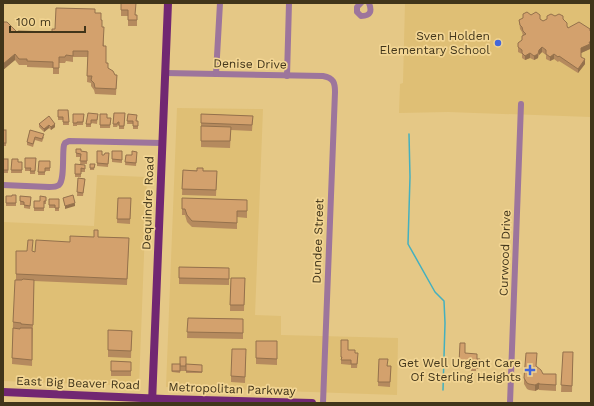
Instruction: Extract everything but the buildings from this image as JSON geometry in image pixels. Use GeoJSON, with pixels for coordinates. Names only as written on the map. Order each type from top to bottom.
{"type":"FeatureCollection","features":[{"type":"Feature","properties":{"kind":"main road","name":"Dequindre Road"},"geometry":{"type":"LineString","coordinates":[[152,400],[168,3]]}},
{"type":"Feature","properties":{"kind":"main road","name":"East Big Beaver Road"},"geometry":{"type":"LineString","coordinates":[[3,392],[116,400],[152,400]]}},
{"type":"Feature","properties":{"kind":"main road","name":"Metropolitan Parkway"},"geometry":{"type":"LineString","coordinates":[[152,400],[312,403]]}},
{"type":"Feature","properties":{"kind":"street"},"geometry":{"type":"LineString","coordinates":[[216,74],[220,3]]}},
{"type":"Feature","properties":{"kind":"street"},"geometry":{"type":"LineString","coordinates":[[287,76],[289,3]]}},
{"type":"Feature","properties":{"kind":"street"},"geometry":{"type":"LineString","coordinates":[[361,3],[357,7],[357,12],[362,16],[367,16],[370,12],[369,3]]}},
{"type":"Feature","properties":{"kind":"street","name":"Denise Drive"},"geometry":{"type":"LineString","coordinates":[[165,72],[323,76],[332,80]]}},
{"type":"Feature","properties":{"kind":"street","name":"Dundee Street"},"geometry":{"type":"LineString","coordinates":[[323,403],[335,92],[332,80]]}},
{"type":"Feature","properties":{"kind":"street","name":"Curwood Drive"},"geometry":{"type":"LineString","coordinates":[[510,403],[521,104]]}},
{"type":"Feature","properties":{"kind":"street"},"geometry":{"type":"LineString","coordinates":[[3,185],[58,186],[62,178],[64,145],[69,141],[162,143]]}},
{"type":"Feature","properties":{"kind":"shaded area","name":"Sven Holden Elementary School"},"geometry":{"type":"Polygon","coordinates":[[[405,3],[591,3],[591,117],[448,112],[399,113],[400,84],[403,83],[405,3]]]}},
{"type":"Feature","properties":{"kind":"shaded area"},"geometry":{"type":"Polygon","coordinates":[[[177,108],[263,109],[255,315],[281,316],[281,335],[398,338],[397,395],[166,387],[177,108]]]}},
{"type":"Feature","properties":{"kind":"shaded area"},"geometry":{"type":"Polygon","coordinates":[[[97,175],[147,177],[139,386],[3,381],[3,222],[94,226],[97,175]]]}},
{"type":"Feature","properties":{"kind":"waterway"},"geometry":{"type":"LineString","coordinates":[[409,134],[410,177],[408,244],[435,292],[444,301],[445,323],[443,390]]}},
{"type":"Feature","properties":{"kind":"place","name":"Sven Holden Elementary School"},"geometry":{"type":"Point","coordinates":[498,43]}},
{"type":"Feature","properties":{"kind":"place","name":"Get Well Urgent Care Of Sterling Heights"},"geometry":{"type":"Point","coordinates":[530,370]}}]}
